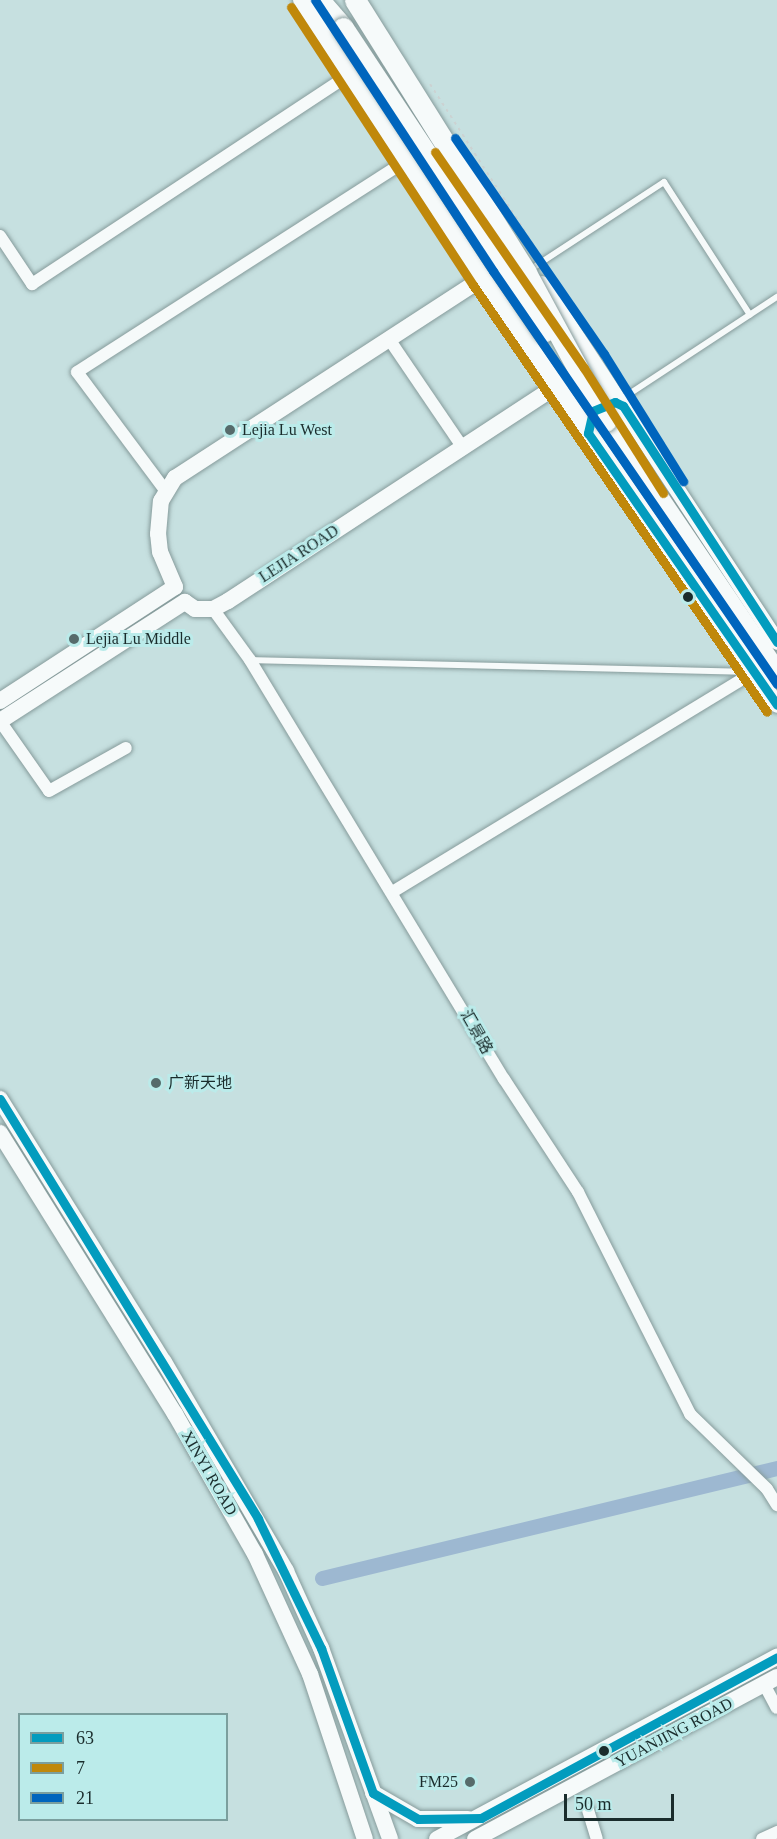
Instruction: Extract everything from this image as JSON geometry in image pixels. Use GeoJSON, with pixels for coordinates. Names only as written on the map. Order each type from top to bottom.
{"type":"FeatureCollection","features":[{"type":"Feature","properties":{"kind":"highway"},"geometry":{"type":"LineString","coordinates":[[319,0],[343,28]]}},
{"type":"Feature","properties":{"kind":"highway"},"geometry":{"type":"LineString","coordinates":[[325,0],[777,674]]}},
{"type":"Feature","properties":{"kind":"highway"},"geometry":{"type":"LineString","coordinates":[[355,0],[526,273],[606,421]]}},
{"type":"Feature","properties":{"kind":"street"},"geometry":{"type":"LineString","coordinates":[[301,0],[483,278],[777,705]]}},
{"type":"Feature","properties":{"kind":"street"},"geometry":{"type":"LineString","coordinates":[[344,0],[538,265],[594,361],[777,642]]}},
{"type":"Feature","properties":{"kind":"street"},"geometry":{"type":"LineString","coordinates":[[0,236],[33,285],[349,75]]}},
{"type":"Feature","properties":{"kind":"street"},"geometry":{"type":"LineString","coordinates":[[165,490],[77,372],[406,161]]}},
{"type":"Feature","properties":{"kind":"street"},"geometry":{"type":"LineString","coordinates":[[213,609],[195,609],[185,602],[175,587],[160,552],[158,534],[165,490],[189,468],[483,278]]}},
{"type":"Feature","properties":{"kind":"street"},"geometry":{"type":"LineString","coordinates":[[389,339],[463,448]]}},
{"type":"Feature","properties":{"kind":"street","name":"LEJIA ROAD"},"geometry":{"type":"LineString","coordinates":[[213,609],[594,361]]}},
{"type":"Feature","properties":{"kind":"street"},"geometry":{"type":"LineString","coordinates":[[588,433],[593,411],[615,402],[622,403]]}},
{"type":"Feature","properties":{"kind":"street"},"geometry":{"type":"LineString","coordinates":[[0,701],[175,587]]}},
{"type":"Feature","properties":{"kind":"street"},"geometry":{"type":"LineString","coordinates":[[126,748],[49,791],[0,721],[185,602]]}},
{"type":"Feature","properties":{"kind":"street","name":"汇景路"},"geometry":{"type":"LineString","coordinates":[[213,609],[250,660],[394,891],[504,1079],[578,1192],[690,1414],[731,1457],[767,1489],[777,1505]]}},
{"type":"Feature","properties":{"kind":"street"},"geometry":{"type":"LineString","coordinates":[[394,891],[754,672]]}},
{"type":"Feature","properties":{"kind":"street","name":"XINYI ROAD"},"geometry":{"type":"LineString","coordinates":[[0,1099],[258,1520],[321,1648],[390,1839]]}},
{"type":"Feature","properties":{"kind":"street","name":"XINYI ROAD"},"geometry":{"type":"LineString","coordinates":[[0,1133],[176,1414],[255,1554],[310,1674],[365,1839]]}},
{"type":"Feature","properties":{"kind":"street","name":"YUANJING ROAD"},"geometry":{"type":"LineString","coordinates":[[437,1839],[481,1818],[777,1657]]}},
{"type":"Feature","properties":{"kind":"street"},"geometry":{"type":"LineString","coordinates":[[771,1681],[777,1708]]}},
{"type":"Feature","properties":{"kind":"street","name":"YUANJING ROAD"},"geometry":{"type":"LineString","coordinates":[[475,1839],[771,1681]]}},
{"type":"Feature","properties":{"kind":"street"},"geometry":{"type":"LineString","coordinates":[[373,1793],[418,1819],[481,1818]]}},
{"type":"Feature","properties":{"kind":"street"},"geometry":{"type":"LineString","coordinates":[[588,1810],[597,1839]]}},
{"type":"Feature","properties":{"kind":"street"},"geometry":{"type":"LineString","coordinates":[[762,1839],[777,1832]]}},
{"type":"Feature","properties":{"kind":"lane"},"geometry":{"type":"LineString","coordinates":[[538,265],[664,182],[750,315]]}},
{"type":"Feature","properties":{"kind":"lane"},"geometry":{"type":"LineString","coordinates":[[622,403],[777,297]]}},
{"type":"Feature","properties":{"kind":"lane"},"geometry":{"type":"LineString","coordinates":[[250,660],[754,672]]}},
{"type":"Feature","properties":{"kind":"path"},"geometry":{"type":"LineString","coordinates":[[428,80],[538,265]]}},
{"type":"Feature","properties":{"kind":"waterway"},"geometry":{"type":"LineString","coordinates":[[322,1578],[777,1468]]}},
{"type":"Feature","properties":{"kind":"transit line","name":"21"},"geometry":{"type":"LineString","coordinates":[[315,0],[493,271],[777,684]]}},
{"type":"Feature","properties":{"kind":"transit line","name":"7"},"geometry":{"type":"LineString","coordinates":[[291,7],[473,285],[767,712]]}},
{"type":"Feature","properties":{"kind":"transit line","name":"21"},"geometry":{"type":"LineString","coordinates":[[455,138],[604,354],[683,481]]}},
{"type":"Feature","properties":{"kind":"transit line","name":"7"},"geometry":{"type":"LineString","coordinates":[[435,152],[584,368],[663,493]]}},
{"type":"Feature","properties":{"kind":"transit line","name":"63"},"geometry":{"type":"LineString","coordinates":[[777,642],[623,406],[615,402],[593,411],[588,433],[777,705]]}},
{"type":"Feature","properties":{"kind":"transit line","name":"63"},"geometry":{"type":"LineString","coordinates":[[0,1099],[258,1519],[321,1648],[373,1793],[418,1819],[481,1818],[777,1657]]}},
{"type":"Feature","properties":{"kind":"place","name":"Lejia Lu West"},"geometry":{"type":"Point","coordinates":[230,430]}},
{"type":"Feature","properties":{"kind":"place","name":"Lejia Lu Middle"},"geometry":{"type":"Point","coordinates":[74,639]}},
{"type":"Feature","properties":{"kind":"place","name":"广新天地"},"geometry":{"type":"Point","coordinates":[156,1083]}},
{"type":"Feature","properties":{"kind":"place","name":"FM25"},"geometry":{"type":"Point","coordinates":[470,1782]}}]}
